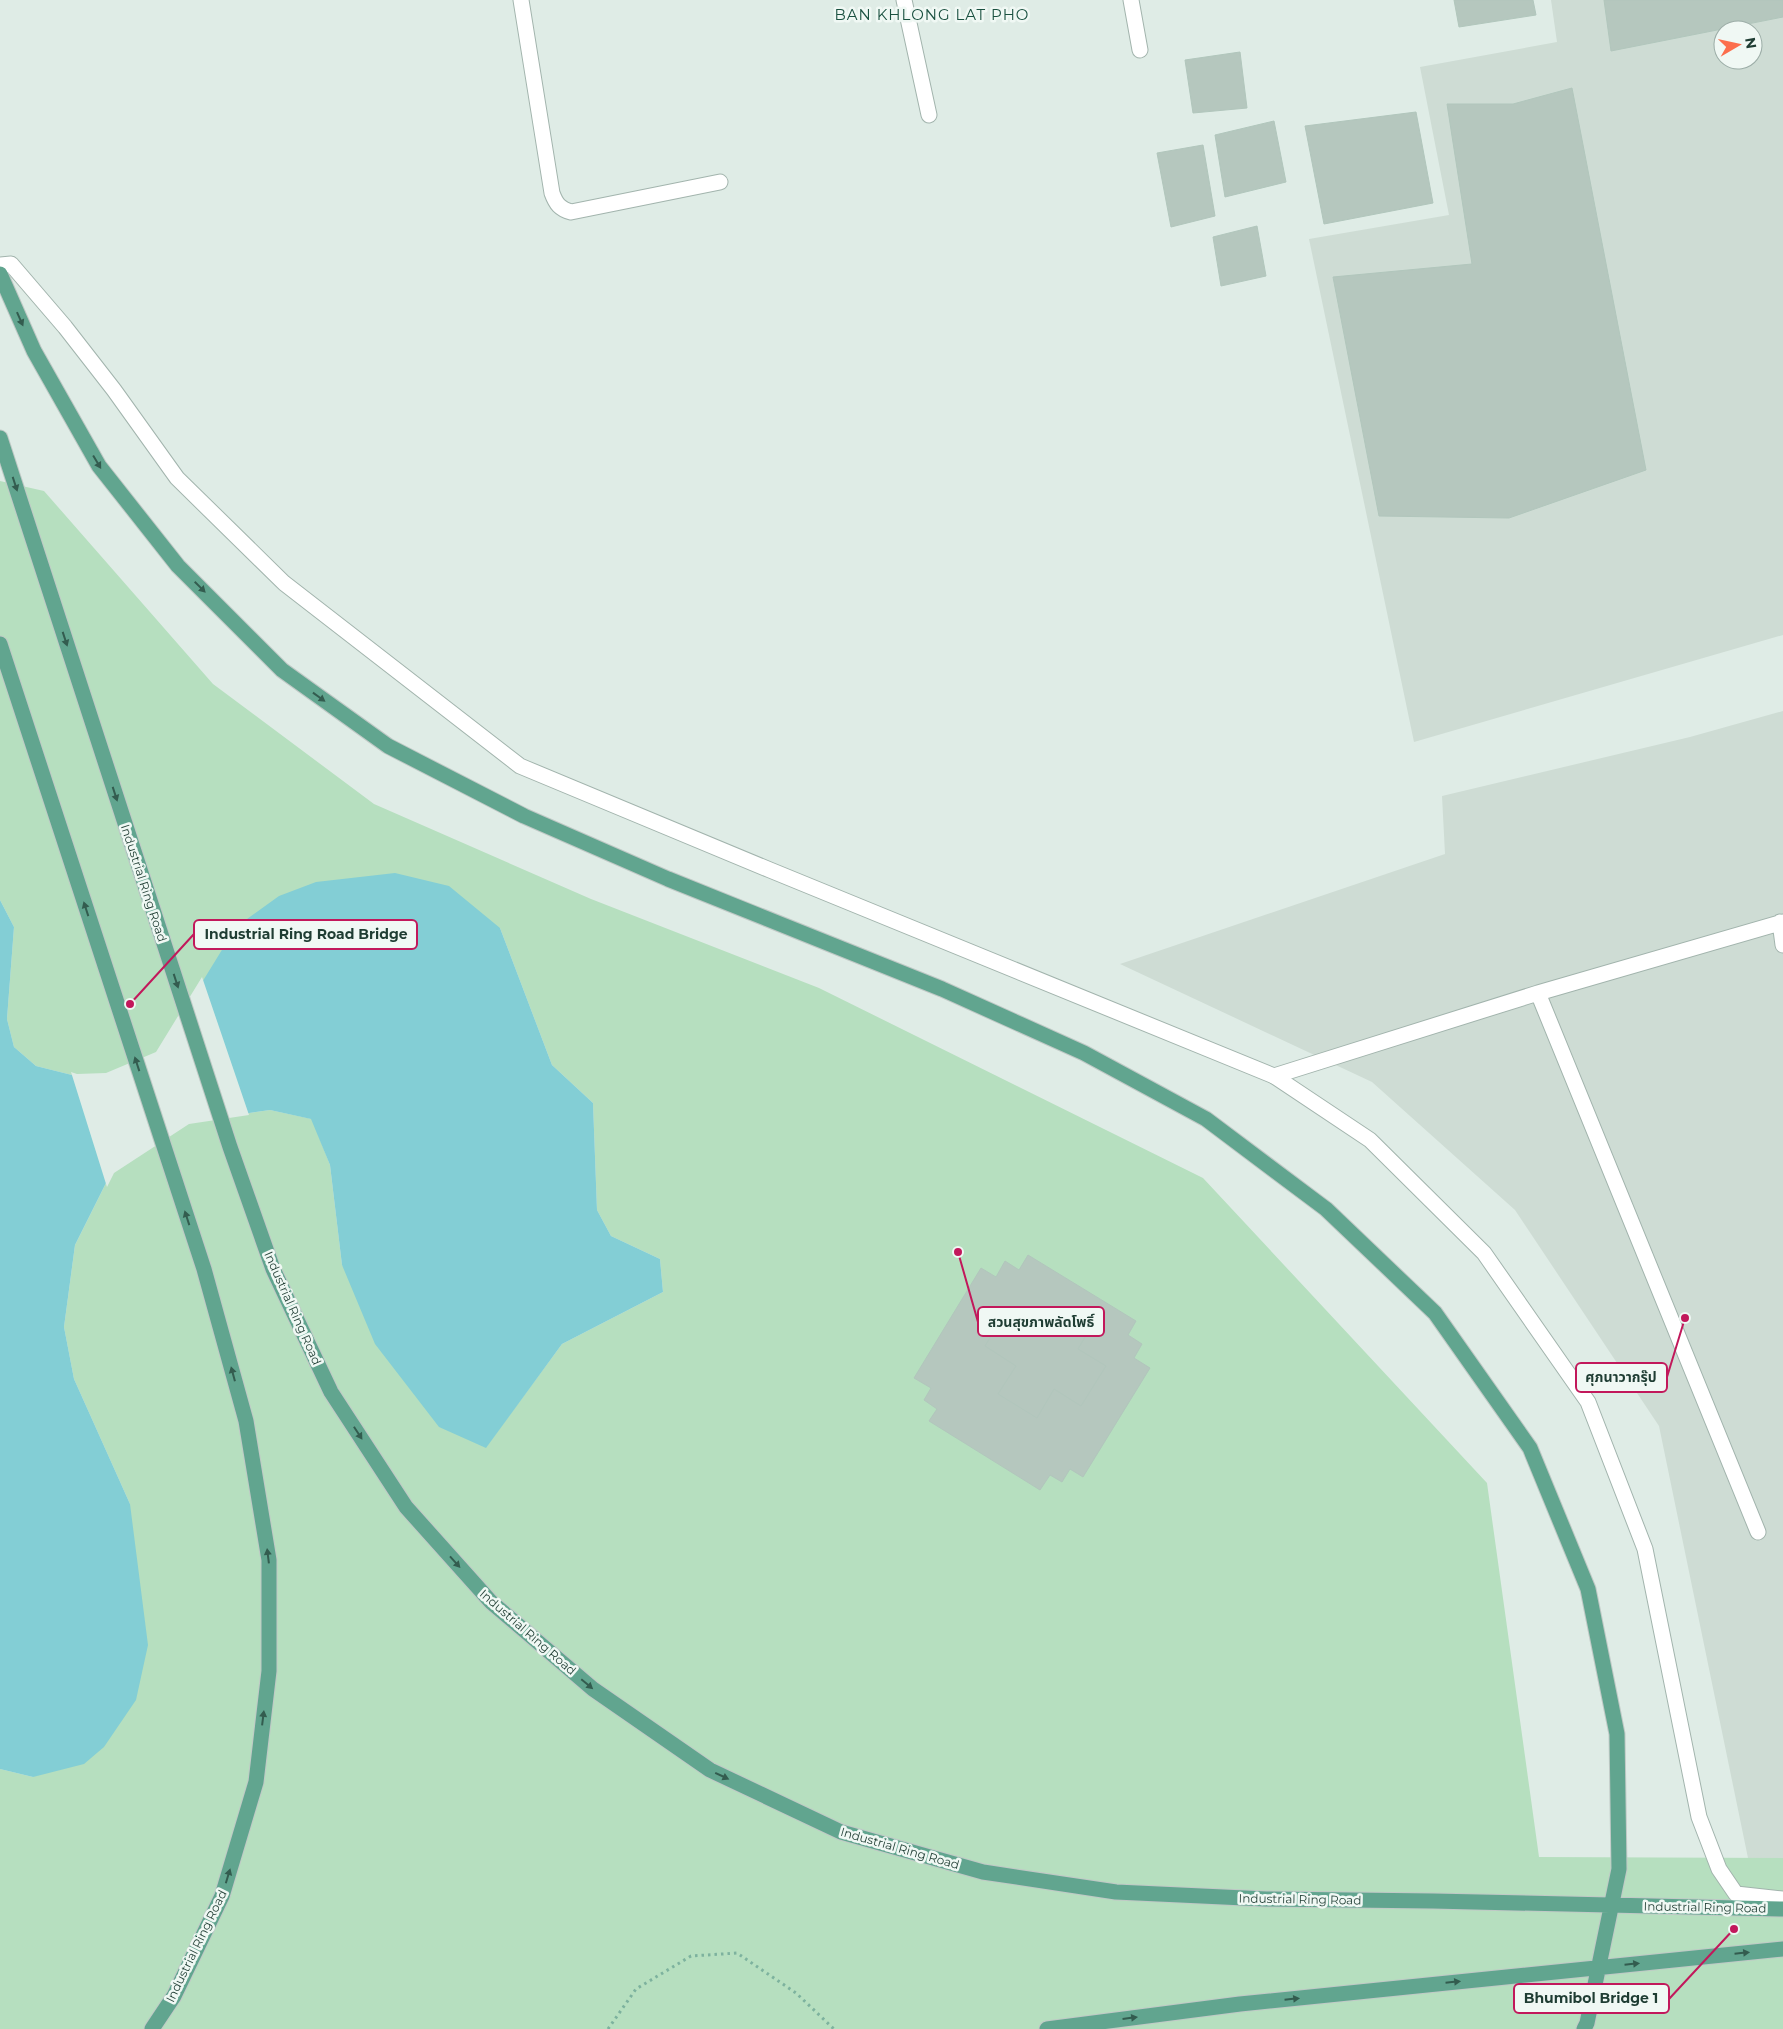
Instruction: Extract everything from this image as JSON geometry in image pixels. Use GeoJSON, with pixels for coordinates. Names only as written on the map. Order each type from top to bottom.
{"type":"FeatureCollection","features":[{"type":"Feature","properties":{"kind":"main road"},"geometry":{"type":"LineString","coordinates":[[0,274],[34,351],[99,466],[178,566],[282,670],[388,746],[524,816],[668,879],[942,989],[1084,1053],[1206,1119],[1326,1209],[1435,1314],[1530,1448],[1588,1589],[1617,1734],[1619,1869],[1584,2029]]}},
{"type":"Feature","properties":{"kind":"main road","name":"Industrial Ring Road"},"geometry":{"type":"LineString","coordinates":[[0,438],[230,1147],[273,1269],[331,1392],[406,1507],[491,1602],[593,1689],[710,1770],[841,1832],[983,1872],[1116,1892],[1266,1900],[1433,1900],[1783,1909]]}},
{"type":"Feature","properties":{"kind":"main road","name":"Industrial Ring Road"},"geometry":{"type":"LineString","coordinates":[[0,644],[204,1269],[246,1421],[269,1560],[269,1671],[256,1782],[222,1896],[174,1996],[152,2029]]}},
{"type":"Feature","properties":{"kind":"main road"},"geometry":{"type":"LineString","coordinates":[[1047,2029],[1250,2003],[1783,1949]]}},
{"type":"Feature","properties":{"kind":"street"},"geometry":{"type":"LineString","coordinates":[[521,0],[552,193],[555,202],[562,210],[571,212],[720,182]]}},
{"type":"Feature","properties":{"kind":"street"},"geometry":{"type":"LineString","coordinates":[[904,0],[929,115]]}},
{"type":"Feature","properties":{"kind":"street"},"geometry":{"type":"LineString","coordinates":[[1131,0],[1140,50]]}},
{"type":"Feature","properties":{"kind":"street"},"geometry":{"type":"LineString","coordinates":[[0,265],[11,264],[65,328],[114,390],[177,478],[284,583],[520,766],[1274,1076],[1370,1140],[1484,1253],[1588,1402],[1645,1549],[1699,1817],[1719,1869],[1736,1894],[1783,1899]]}},
{"type":"Feature","properties":{"kind":"street"},"geometry":{"type":"LineString","coordinates":[[1274,1076],[1538,993],[1781,922],[1783,945]]}},
{"type":"Feature","properties":{"kind":"street"},"geometry":{"type":"LineString","coordinates":[[1538,993],[1758,1532]]}},
{"type":"Feature","properties":{"kind":"path"},"geometry":{"type":"LineString","coordinates":[[608,2029],[636,1988],[691,1956],[737,1954],[796,1993],[834,2029]]}},
{"type":"Feature","properties":{"kind":"shaded area"},"geometry":{"type":"Polygon","coordinates":[[[1551,0],[1783,0],[1783,635],[1414,742],[1309,239],[1449,215],[1420,67],[1557,42],[1551,0]]]}},
{"type":"Feature","properties":{"kind":"shaded area"},"geometry":{"type":"Polygon","coordinates":[[[1783,711],[1783,1858],[1748,1858],[1659,1426],[1515,1210],[1372,1082],[1120,964],[1445,854],[1442,796],[1690,737],[1783,711]]]}},
{"type":"Feature","properties":{"kind":"green space"},"geometry":{"type":"Polygon","coordinates":[[[0,481],[44,491],[213,684],[374,804],[591,899],[819,988],[1203,1178],[1487,1483],[1539,1857],[1783,1858],[1783,2029],[0,2029],[0,1769],[33,1777],[130,1504],[74,1379],[64,1327],[75,1245],[112,1171],[188,1122],[270,1110],[312,1119],[330,1165],[342,1265],[486,1447],[562,1344],[663,1292],[660,1259],[611,1236],[597,1210],[593,1103],[552,1065],[500,928],[158,1054],[107,1076],[76,1076],[36,1066],[14,1047],[7,1019],[14,927],[0,900],[0,481]]]}},
{"type":"Feature","properties":{"kind":"water"},"geometry":{"type":"Polygon","coordinates":[[[395,873],[449,886],[500,928],[552,1065],[593,1103],[597,1210],[611,1236],[660,1259],[663,1292],[562,1344],[486,1448],[439,1427],[375,1344],[342,1265],[330,1165],[311,1119],[270,1110],[188,1122],[112,1171],[75,1245],[64,1327],[74,1379],[130,1504],[148,1645],[136,1700],[104,1747],[84,1764],[33,1777],[0,1769],[0,900],[14,927],[7,1019],[14,1047],[36,1066],[76,1076],[107,1076],[158,1054],[236,927],[279,896],[316,882],[395,873]]]}},
{"type":"Feature","properties":{"kind":"pier"},"geometry":{"type":"Polygon","coordinates":[[[202,977],[249,1115],[189,1124],[114,1173],[107,1187],[71,1072],[77,1074],[106,1073],[156,1052],[202,977]]]}},
{"type":"Feature","properties":{"kind":"building"},"geometry":{"type":"Polygon","coordinates":[[[1454,0],[1533,0],[1536,15],[1459,27],[1454,0]]]}},
{"type":"Feature","properties":{"kind":"building"},"geometry":{"type":"Polygon","coordinates":[[[1604,0],[1783,0],[1783,17],[1763,21],[1713,20],[1713,31],[1611,51],[1604,0]]]}},
{"type":"Feature","properties":{"kind":"building"},"geometry":{"type":"Polygon","coordinates":[[[1240,52],[1247,108],[1193,113],[1185,60],[1240,52]]]}},
{"type":"Feature","properties":{"kind":"building"},"geometry":{"type":"Polygon","coordinates":[[[1572,88],[1646,470],[1509,518],[1379,516],[1333,277],[1472,264],[1447,104],[1513,104],[1572,88]]]}},
{"type":"Feature","properties":{"kind":"building"},"geometry":{"type":"Polygon","coordinates":[[[1416,112],[1433,203],[1324,224],[1305,126],[1416,112]]]}},
{"type":"Feature","properties":{"kind":"building"},"geometry":{"type":"Polygon","coordinates":[[[1274,121],[1286,182],[1225,197],[1215,135],[1274,121]]]}},
{"type":"Feature","properties":{"kind":"building"},"geometry":{"type":"Polygon","coordinates":[[[1203,145],[1215,216],[1171,227],[1157,153],[1203,145]]]}},
{"type":"Feature","properties":{"kind":"building"},"geometry":{"type":"Polygon","coordinates":[[[1257,226],[1266,276],[1221,286],[1213,237],[1257,226]]]}},
{"type":"Feature","properties":{"kind":"building"},"geometry":{"type":"Polygon","coordinates":[[[1028,1255],[1136,1321],[1128,1335],[1142,1344],[1134,1358],[1150,1368],[1083,1477],[1070,1469],[1062,1482],[1050,1475],[1040,1490],[929,1421],[937,1409],[924,1400],[931,1388],[914,1378],[981,1268],[996,1277],[1005,1261],[1019,1270],[1028,1255]]]}},
{"type":"Feature","properties":{"kind":"building"},"geometry":{"type":"Polygon","coordinates":[[[1009,1306],[1040,1326],[1051,1309],[1056,1313],[1060,1307],[1086,1324],[1083,1328],[1088,1332],[1078,1349],[1106,1366],[1081,1406],[1054,1389],[1037,1418],[998,1394],[1016,1366],[985,1346],[1009,1306]]]}},
{"type":"Feature","properties":{"kind":"place","name":"Industrial Ring Road Bridge"},"geometry":{"type":"Point","coordinates":[130,1004]}},
{"type":"Feature","properties":{"kind":"place","name":"สวนสุขภาพลัดโพธิ์"},"geometry":{"type":"Point","coordinates":[958,1252]}},
{"type":"Feature","properties":{"kind":"place","name":"ศุภนาวากรุ๊ป"},"geometry":{"type":"Point","coordinates":[1685,1318]}},
{"type":"Feature","properties":{"kind":"place","name":"Bhumibol Bridge 1"},"geometry":{"type":"Point","coordinates":[1734,1929]}},
{"type":"Feature","properties":{"kind":"district","name":"BAN KHLONG LAT PHO"},"geometry":{"type":"Point","coordinates":[932,14]}}]}
